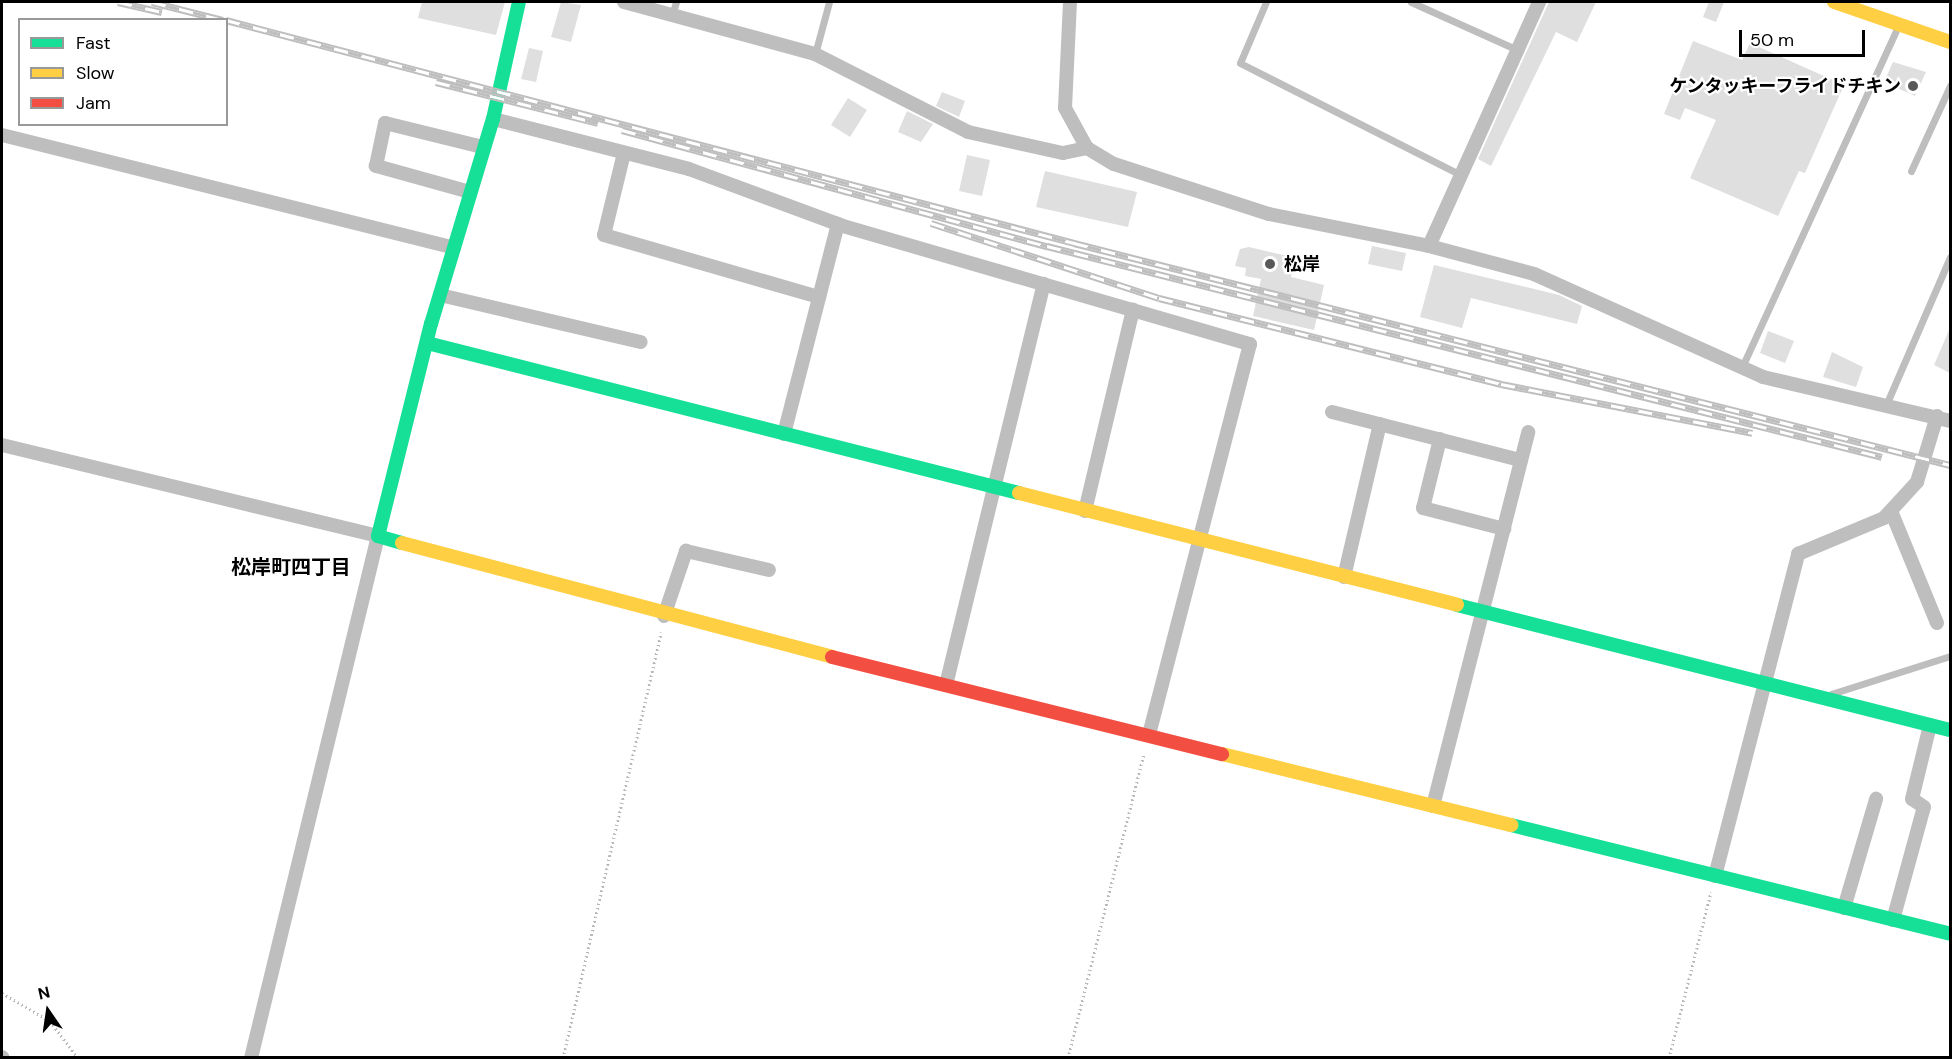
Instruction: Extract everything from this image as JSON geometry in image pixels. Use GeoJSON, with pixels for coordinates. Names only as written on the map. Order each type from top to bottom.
{"type":"FeatureCollection","features":[{"type":"Feature","properties":{"kind":"main road"},"geometry":{"type":"LineString","coordinates":[[519,2],[493,119],[440,295],[378,536],[664,616],[1950,934]]}},
{"type":"Feature","properties":{"kind":"main road"},"geometry":{"type":"LineString","coordinates":[[1834,2],[1950,42]]}},
{"type":"Feature","properties":{"kind":"main road"},"geometry":{"type":"LineString","coordinates":[[427,343],[1950,730]]}},
{"type":"Feature","properties":{"kind":"street"},"geometry":{"type":"LineString","coordinates":[[624,2],[674,8],[815,54],[948,125],[1063,153],[1087,148]]}},
{"type":"Feature","properties":{"kind":"street"},"geometry":{"type":"LineString","coordinates":[[1070,2],[1065,108],[1087,148],[1114,165],[1269,214],[1430,246],[1534,274],[1762,377],[1937,416],[1950,421]]}},
{"type":"Feature","properties":{"kind":"street"},"geometry":{"type":"LineString","coordinates":[[1430,246],[1539,2]]}},
{"type":"Feature","properties":{"kind":"street"},"geometry":{"type":"LineString","coordinates":[[493,119],[689,169],[838,224],[1250,344],[1197,539],[1149,735]]}},
{"type":"Feature","properties":{"kind":"street"},"geometry":{"type":"LineString","coordinates":[[470,192],[376,166],[386,123],[483,147]]}},
{"type":"Feature","properties":{"kind":"street"},"geometry":{"type":"LineString","coordinates":[[2,135],[454,248]]}},
{"type":"Feature","properties":{"kind":"street"},"geometry":{"type":"LineString","coordinates":[[624,153],[604,235],[819,297]]}},
{"type":"Feature","properties":{"kind":"street"},"geometry":{"type":"LineString","coordinates":[[784,434],[838,224]]}},
{"type":"Feature","properties":{"kind":"street"},"geometry":{"type":"LineString","coordinates":[[946,685],[1044,284]]}},
{"type":"Feature","properties":{"kind":"street"},"geometry":{"type":"LineString","coordinates":[[440,295],[641,342]]}},
{"type":"Feature","properties":{"kind":"street"},"geometry":{"type":"LineString","coordinates":[[1085,511],[1133,310]]}},
{"type":"Feature","properties":{"kind":"street"},"geometry":{"type":"LineString","coordinates":[[1332,412],[1521,459]]}},
{"type":"Feature","properties":{"kind":"street"},"geometry":{"type":"LineString","coordinates":[[1715,876],[1798,554],[1851,537],[1891,511],[1917,482],[1937,416]]}},
{"type":"Feature","properties":{"kind":"street"},"geometry":{"type":"LineString","coordinates":[[1344,577],[1380,424]]}},
{"type":"Feature","properties":{"kind":"street"},"geometry":{"type":"LineString","coordinates":[[1433,806],[1528,432]]}},
{"type":"Feature","properties":{"kind":"street"},"geometry":{"type":"LineString","coordinates":[[1440,439],[1423,508],[1504,529]]}},
{"type":"Feature","properties":{"kind":"street"},"geometry":{"type":"LineString","coordinates":[[2,445],[378,536],[251,1058]]}},
{"type":"Feature","properties":{"kind":"street"},"geometry":{"type":"LineString","coordinates":[[1891,511],[1937,623]]}},
{"type":"Feature","properties":{"kind":"street"},"geometry":{"type":"LineString","coordinates":[[664,616],[686,551],[769,570]]}},
{"type":"Feature","properties":{"kind":"street"},"geometry":{"type":"LineString","coordinates":[[1893,920],[1924,807],[1912,799],[1930,725]]}},
{"type":"Feature","properties":{"kind":"street"},"geometry":{"type":"LineString","coordinates":[[1844,908],[1876,800]]}},
{"type":"Feature","properties":{"kind":"lane"},"geometry":{"type":"LineString","coordinates":[[815,54],[829,2]]}},
{"type":"Feature","properties":{"kind":"lane"},"geometry":{"type":"LineString","coordinates":[[1266,2],[1240,63],[1461,175]]}},
{"type":"Feature","properties":{"kind":"lane"},"geometry":{"type":"LineString","coordinates":[[1411,2],[1518,50]]}},
{"type":"Feature","properties":{"kind":"lane"},"geometry":{"type":"LineString","coordinates":[[1742,367],[1898,25]]}},
{"type":"Feature","properties":{"kind":"lane"},"geometry":{"type":"LineString","coordinates":[[1911,171],[1950,86]]}},
{"type":"Feature","properties":{"kind":"lane"},"geometry":{"type":"LineString","coordinates":[[1886,405],[1950,257]]}},
{"type":"Feature","properties":{"kind":"lane"},"geometry":{"type":"LineString","coordinates":[[1822,697],[1950,656]]}},
{"type":"Feature","properties":{"kind":"path"},"geometry":{"type":"LineString","coordinates":[[563,1058],[664,616]]}},
{"type":"Feature","properties":{"kind":"path"},"geometry":{"type":"LineString","coordinates":[[1068,1058],[1149,735]]}},
{"type":"Feature","properties":{"kind":"path"},"geometry":{"type":"LineString","coordinates":[[1669,1058],[1715,876]]}},
{"type":"Feature","properties":{"kind":"path"},"geometry":{"type":"LineString","coordinates":[[2,993],[50,1021],[78,1058]]}},
{"type":"Feature","properties":{"kind":"building"},"geometry":{"type":"Polygon","coordinates":[[[422,2],[505,2],[496,35],[418,18],[422,2]]]}},
{"type":"Feature","properties":{"kind":"building"},"geometry":{"type":"Polygon","coordinates":[[[561,2],[581,5],[571,42],[551,37],[561,2]]]}},
{"type":"Feature","properties":{"kind":"building"},"geometry":{"type":"Polygon","coordinates":[[[1549,2],[1596,2],[1577,42],[1556,32],[1491,166],[1478,159],[1549,2]]]}},
{"type":"Feature","properties":{"kind":"building"},"geometry":{"type":"Polygon","coordinates":[[[1709,2],[1724,2],[1716,22],[1703,17],[1709,2]]]}},
{"type":"Feature","properties":{"kind":"building"},"geometry":{"type":"Polygon","coordinates":[[[1693,41],[1742,60],[1750,43],[1844,85],[1805,173],[1799,171],[1778,216],[1690,178],[1716,120],[1685,108],[1680,120],[1664,114],[1693,41]]]}},
{"type":"Feature","properties":{"kind":"building"},"geometry":{"type":"Polygon","coordinates":[[[529,48],[543,51],[536,82],[521,79],[529,48]]]}},
{"type":"Feature","properties":{"kind":"building"},"geometry":{"type":"Polygon","coordinates":[[[1893,62],[1926,72],[1915,96],[1884,82],[1893,62]]]}},
{"type":"Feature","properties":{"kind":"building"},"geometry":{"type":"Polygon","coordinates":[[[942,92],[965,101],[959,117],[936,106],[942,92]]]}},
{"type":"Feature","properties":{"kind":"building"},"geometry":{"type":"Polygon","coordinates":[[[848,98],[867,110],[850,137],[831,125],[848,98]]]}},
{"type":"Feature","properties":{"kind":"building"},"geometry":{"type":"Polygon","coordinates":[[[907,111],[933,124],[921,142],[898,132],[907,111]]]}},
{"type":"Feature","properties":{"kind":"building"},"geometry":{"type":"Polygon","coordinates":[[[967,155],[990,160],[982,196],[959,191],[967,155]]]}},
{"type":"Feature","properties":{"kind":"building"},"geometry":{"type":"Polygon","coordinates":[[[1045,171],[1137,192],[1128,227],[1036,207],[1045,171]]]}},
{"type":"Feature","properties":{"kind":"building"},"geometry":{"type":"Polygon","coordinates":[[[1372,246],[1406,253],[1402,271],[1368,264],[1372,246]]]}},
{"type":"Feature","properties":{"kind":"building"},"geometry":{"type":"Polygon","coordinates":[[[1249,247],[1296,258],[1291,277],[1324,285],[1314,330],[1253,316],[1261,279],[1245,276],[1246,268],[1235,266],[1240,249],[1249,247]]]}},
{"type":"Feature","properties":{"kind":"building"},"geometry":{"type":"Polygon","coordinates":[[[1434,265],[1559,295],[1582,306],[1577,324],[1471,298],[1462,328],[1420,317],[1434,265]]]}},
{"type":"Feature","properties":{"kind":"building"},"geometry":{"type":"Polygon","coordinates":[[[1950,328],[1950,373],[1934,365],[1950,328]]]}},
{"type":"Feature","properties":{"kind":"building"},"geometry":{"type":"Polygon","coordinates":[[[1768,331],[1794,341],[1785,363],[1760,353],[1768,331]]]}},
{"type":"Feature","properties":{"kind":"building"},"geometry":{"type":"Polygon","coordinates":[[[1832,352],[1863,367],[1856,387],[1823,377],[1832,352]]]}},
{"type":"Feature","properties":{"kind":"railway"},"geometry":{"type":"LineString","coordinates":[[118,2],[162,12]]}},
{"type":"Feature","properties":{"kind":"railway"},"geometry":{"type":"LineString","coordinates":[[152,2],[215,18]]}},
{"type":"Feature","properties":{"kind":"railway"},"geometry":{"type":"LineString","coordinates":[[228,21],[1074,243],[1950,465]]}},
{"type":"Feature","properties":{"kind":"railway"},"geometry":{"type":"LineString","coordinates":[[436,82],[598,123]]}},
{"type":"Feature","properties":{"kind":"railway"},"geometry":{"type":"LineString","coordinates":[[622,130],[1047,246],[1882,457]]}},
{"type":"Feature","properties":{"kind":"railway"},"geometry":{"type":"LineString","coordinates":[[931,223],[1159,298],[1501,384],[1752,433]]}},
{"type":"Feature","properties":{"kind":"traffic: fast"},"geometry":{"type":"LineString","coordinates":[[402,543],[378,536],[431,324],[493,119],[519,2]]}},
{"type":"Feature","properties":{"kind":"traffic: fast"},"geometry":{"type":"LineString","coordinates":[[427,343],[1019,493]]}},
{"type":"Feature","properties":{"kind":"traffic: fast"},"geometry":{"type":"LineString","coordinates":[[1457,605],[1950,730]]}},
{"type":"Feature","properties":{"kind":"traffic: fast"},"geometry":{"type":"LineString","coordinates":[[1511,825],[1950,934]]}},
{"type":"Feature","properties":{"kind":"traffic: slow"},"geometry":{"type":"LineString","coordinates":[[1834,2],[1950,42]]}},
{"type":"Feature","properties":{"kind":"traffic: slow"},"geometry":{"type":"LineString","coordinates":[[1019,493],[1457,605]]}},
{"type":"Feature","properties":{"kind":"traffic: slow"},"geometry":{"type":"LineString","coordinates":[[402,543],[832,657]]}},
{"type":"Feature","properties":{"kind":"traffic: slow"},"geometry":{"type":"LineString","coordinates":[[1222,754],[1511,825]]}},
{"type":"Feature","properties":{"kind":"traffic: jam"},"geometry":{"type":"LineString","coordinates":[[832,657],[1222,754]]}},
{"type":"Feature","properties":{"kind":"place","name":"ケンタッキーフライドチキン"},"geometry":{"type":"Point","coordinates":[1913,86]}},
{"type":"Feature","properties":{"kind":"place","name":"松岸"},"geometry":{"type":"Point","coordinates":[1270,264]}},
{"type":"Feature","properties":{"kind":"district","name":"松岸町四丁目"},"geometry":{"type":"Point","coordinates":[291,567]}}]}
